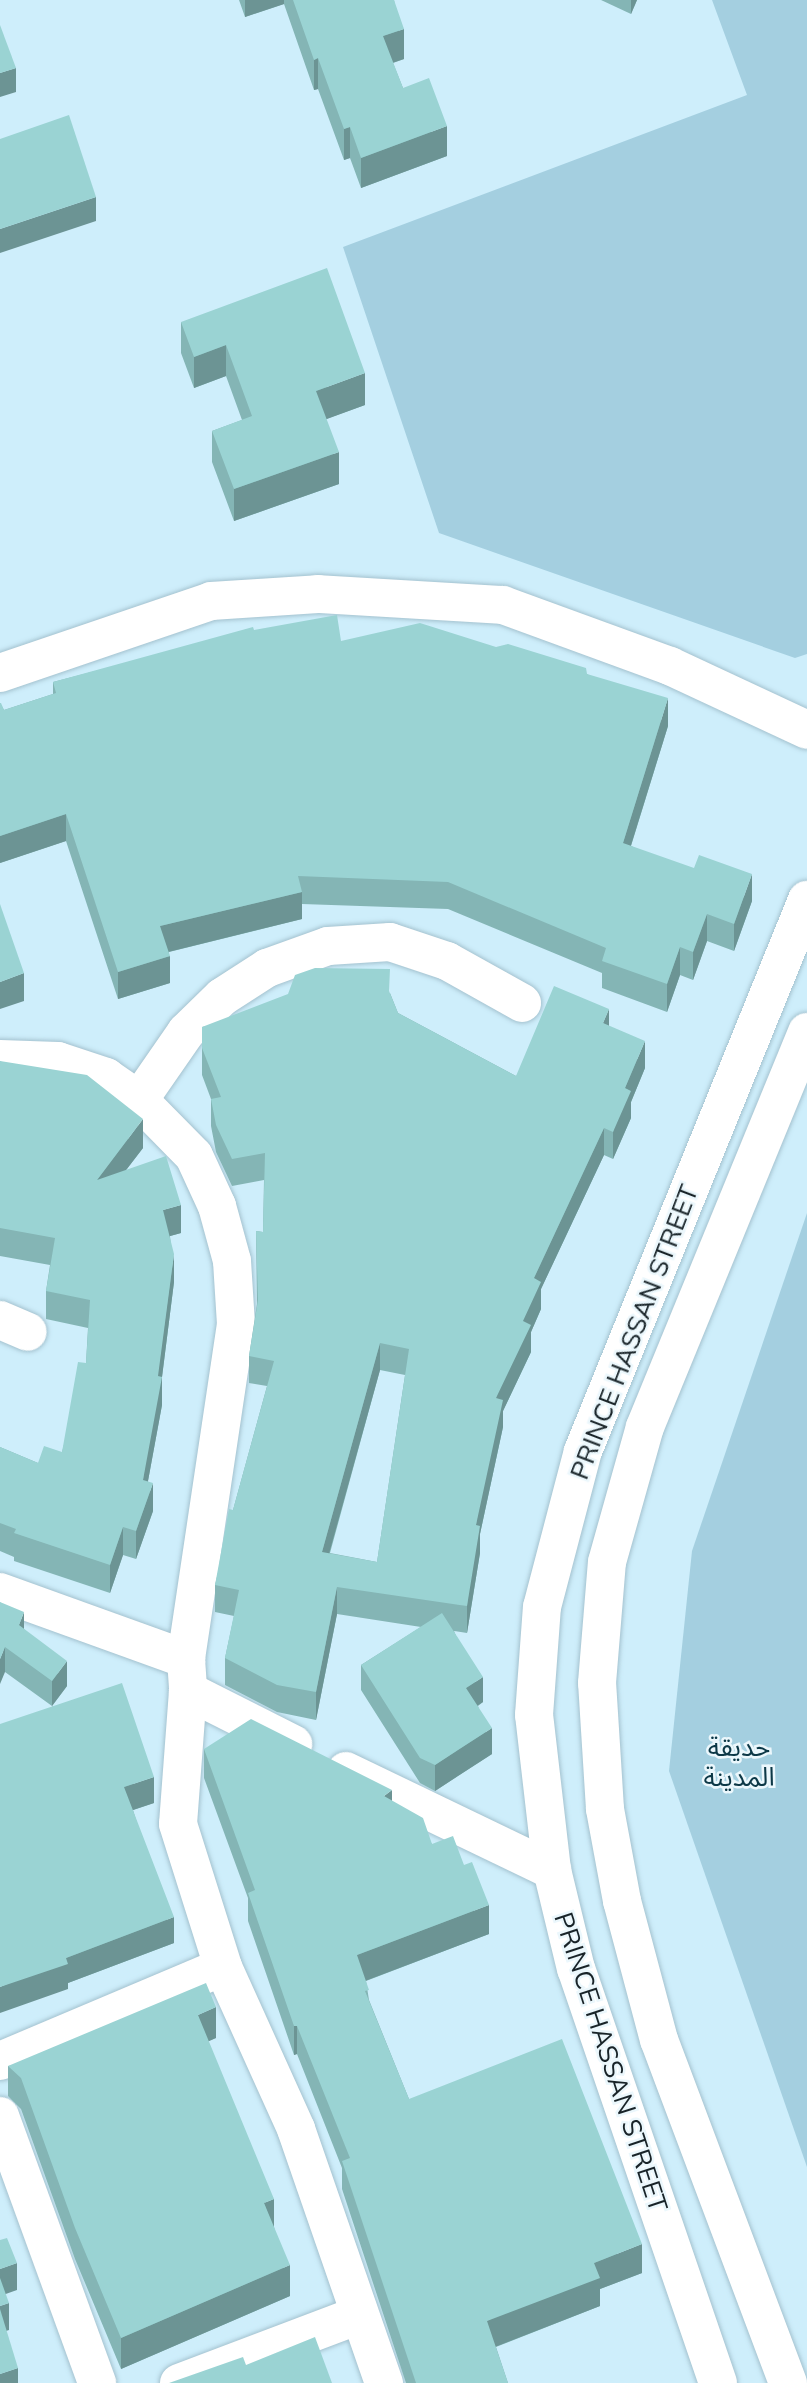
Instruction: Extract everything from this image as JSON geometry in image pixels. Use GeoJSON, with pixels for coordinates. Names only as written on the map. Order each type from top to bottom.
{"type":"FeatureCollection","features":[{"type":"Feature","properties":{"kind":"street"},"geometry":{"type":"LineString","coordinates":[[0,673],[211,601],[318,594],[503,605],[670,666],[807,730]]}},
{"type":"Feature","properties":{"kind":"street","name":"PRINCE HASSAN STREET"},"geometry":{"type":"LineString","coordinates":[[718,2383],[576,1969],[552,1870],[534,1715],[542,1607],[583,1451],[807,900]]}},
{"type":"Feature","properties":{"kind":"street"},"geometry":{"type":"LineString","coordinates":[[139,1100],[186,1032],[222,997],[267,968],[328,946],[390,942],[447,961],[522,1003]]}},
{"type":"Feature","properties":{"kind":"street","name":"PRINCE HASSAN STREET"},"geometry":{"type":"LineString","coordinates":[[788,2383],[659,2040],[622,1901],[605,1809],[597,1683],[607,1562],[645,1427],[807,1032]]}},
{"type":"Feature","properties":{"kind":"street"},"geometry":{"type":"LineString","coordinates":[[0,1059],[58,1061],[106,1077],[139,1100],[194,1156],[216,1206],[232,1261],[236,1324],[187,1675],[178,1824],[223,1967],[296,2129],[384,2383]]}},
{"type":"Feature","properties":{"kind":"street"},"geometry":{"type":"LineString","coordinates":[[0,1592],[187,1675],[383,1790],[552,1870]]}},
{"type":"Feature","properties":{"kind":"street"},"geometry":{"type":"LineString","coordinates":[[0,2061],[223,1967]]}},
{"type":"Feature","properties":{"kind":"street"},"geometry":{"type":"LineString","coordinates":[[0,2116],[97,2383]]}},
{"type":"Feature","properties":{"kind":"street"},"geometry":{"type":"LineString","coordinates":[[179,2383],[359,2315]]}},
{"type":"Feature","properties":{"kind":"green space"},"geometry":{"type":"Polygon","coordinates":[[[712,0],[807,0],[807,654],[795,658],[439,533],[343,247],[747,95],[712,0]]]}},
{"type":"Feature","properties":{"kind":"green space","name":"حديقة المدينة"},"geometry":{"type":"Polygon","coordinates":[[[807,1213],[807,2167],[669,1771],[692,1551],[807,1213]]]}},
{"type":"Feature","properties":{"kind":"building"},"geometry":{"type":"Polygon","coordinates":[[[293,0],[394,0],[404,29],[383,36],[403,88],[429,78],[447,126],[361,158],[350,127],[344,129],[318,58],[314,60],[293,0]]]}},
{"type":"Feature","properties":{"kind":"building"},"geometry":{"type":"Polygon","coordinates":[[[0,25],[16,68],[0,73],[0,25]]]}},
{"type":"Feature","properties":{"kind":"building"},"geometry":{"type":"Polygon","coordinates":[[[69,115],[96,197],[0,229],[0,139],[69,115]]]}},
{"type":"Feature","properties":{"kind":"building"},"geometry":{"type":"Polygon","coordinates":[[[327,268],[365,373],[316,391],[339,452],[234,489],[212,431],[252,416],[226,345],[194,357],[181,322],[327,268]]]}},
{"type":"Feature","properties":{"kind":"building"},"geometry":{"type":"Polygon","coordinates":[[[337,615],[341,641],[420,623],[496,647],[508,644],[586,668],[587,674],[668,698],[623,843],[694,868],[699,855],[752,874],[734,924],[707,914],[693,952],[680,947],[667,984],[602,961],[606,948],[448,882],[298,876],[302,892],[160,926],[170,956],[118,972],[66,814],[0,836],[0,703],[4,710],[56,693],[53,682],[253,627],[254,630],[337,615]]]}},
{"type":"Feature","properties":{"kind":"building"},"geometry":{"type":"Polygon","coordinates":[[[0,904],[24,973],[0,982],[0,904]]]}},
{"type":"Feature","properties":{"kind":"building"},"geometry":{"type":"Polygon","coordinates":[[[315,968],[390,969],[389,991],[398,1013],[516,1076],[554,986],[609,1009],[603,1023],[645,1041],[625,1088],[631,1091],[613,1132],[604,1128],[534,1278],[541,1282],[523,1321],[531,1325],[496,1398],[503,1400],[476,1525],[480,1526],[467,1606],[337,1587],[316,1692],[277,1685],[225,1658],[239,1590],[215,1585],[229,1509],[233,1510],[274,1361],[249,1356],[258,1300],[256,1231],[263,1232],[265,1153],[232,1159],[216,1125],[211,1099],[221,1097],[202,1048],[202,1027],[288,994],[295,975],[315,968]],[[380,1343],[322,1552],[377,1562],[409,1349],[380,1343]]]}},
{"type":"Feature","properties":{"kind":"building"},"geometry":{"type":"Polygon","coordinates":[[[0,1061],[87,1075],[143,1119],[97,1180],[166,1156],[181,1205],[163,1210],[174,1254],[158,1376],[162,1377],[143,1480],[153,1483],[136,1531],[123,1527],[110,1565],[14,1533],[16,1529],[0,1523],[0,1447],[38,1463],[44,1446],[62,1452],[78,1362],[86,1363],[90,1300],[46,1291],[55,1238],[0,1228],[0,1061]]]}},
{"type":"Feature","properties":{"kind":"building"},"geometry":{"type":"Polygon","coordinates":[[[0,1602],[24,1612],[19,1625],[67,1661],[52,1681],[5,1647],[0,1659],[0,1602]]]}},
{"type":"Feature","properties":{"kind":"building"},"geometry":{"type":"Polygon","coordinates":[[[442,1613],[483,1677],[466,1688],[492,1728],[435,1765],[420,1758],[361,1665],[442,1613]]]}},
{"type":"Feature","properties":{"kind":"building"},"geometry":{"type":"Polygon","coordinates":[[[122,1683],[154,1777],[124,1787],[174,1917],[66,1958],[68,1964],[0,1987],[0,1724],[122,1683]]]}},
{"type":"Feature","properties":{"kind":"building"},"geometry":{"type":"Polygon","coordinates":[[[251,1719],[392,1790],[384,1796],[423,1818],[432,1844],[453,1836],[464,1865],[472,1862],[489,1905],[357,1955],[369,1990],[365,1991],[409,2099],[562,2039],[642,2244],[594,2263],[600,2278],[487,2321],[508,2383],[416,2383],[342,2161],[350,2158],[297,2026],[294,2026],[248,1893],[255,1890],[204,1749],[251,1719]]]}},
{"type":"Feature","properties":{"kind":"building"},"geometry":{"type":"Polygon","coordinates":[[[206,1983],[216,2007],[198,2015],[274,2199],[264,2203],[290,2265],[121,2338],[75,2228],[21,2078],[8,2066],[206,1983]]]}},
{"type":"Feature","properties":{"kind":"building"},"geometry":{"type":"Polygon","coordinates":[[[7,2238],[17,2263],[0,2269],[0,2240],[7,2238]]]}},
{"type":"Feature","properties":{"kind":"building"},"geometry":{"type":"Polygon","coordinates":[[[0,2278],[9,2303],[0,2306],[0,2278]]]}},
{"type":"Feature","properties":{"kind":"building"},"geometry":{"type":"Polygon","coordinates":[[[0,2309],[18,2368],[0,2374],[0,2309]]]}},
{"type":"Feature","properties":{"kind":"building"},"geometry":{"type":"Polygon","coordinates":[[[315,2337],[332,2383],[169,2383],[243,2357],[246,2365],[315,2337]]]}}]}
